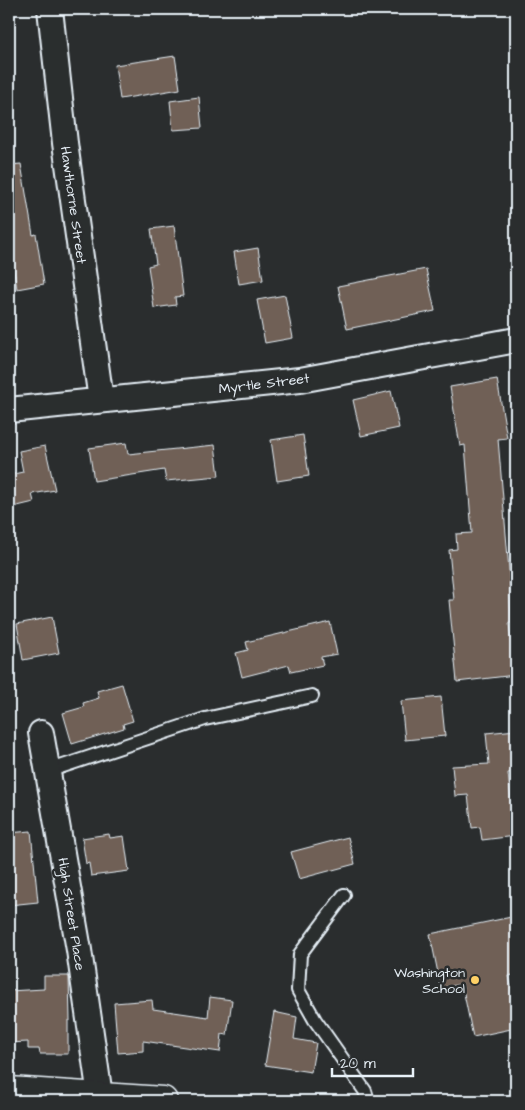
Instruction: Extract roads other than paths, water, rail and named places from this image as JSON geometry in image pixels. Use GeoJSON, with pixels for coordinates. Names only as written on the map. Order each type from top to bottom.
{"type":"FeatureCollection","features":[{"type":"Feature","properties":{"kind":"main road"},"geometry":{"type":"LineString","coordinates":[[9,1091],[163,1101]]}},
{"type":"Feature","properties":{"kind":"street","name":"Hawthorne Street"},"geometry":{"type":"LineString","coordinates":[[50,9],[65,143],[101,400]]}},
{"type":"Feature","properties":{"kind":"street","name":"Myrtle Street"},"geometry":{"type":"LineString","coordinates":[[9,410],[300,380],[516,340]]}},
{"type":"Feature","properties":{"kind":"street","name":"High Street Place"},"geometry":{"type":"LineString","coordinates":[[41,733],[79,950],[100,1096]]}},
{"type":"Feature","properties":{"kind":"lane"},"geometry":{"type":"LineString","coordinates":[[48,771],[205,719],[312,696]]}},
{"type":"Feature","properties":{"kind":"lane"},"geometry":{"type":"LineString","coordinates":[[344,895],[300,954],[298,990],[315,1020],[365,1091],[368,1101]]}},
{"type":"Feature","properties":{"kind":"place","name":"Washington School"},"geometry":{"type":"Point","coordinates":[475,980]}}]}
